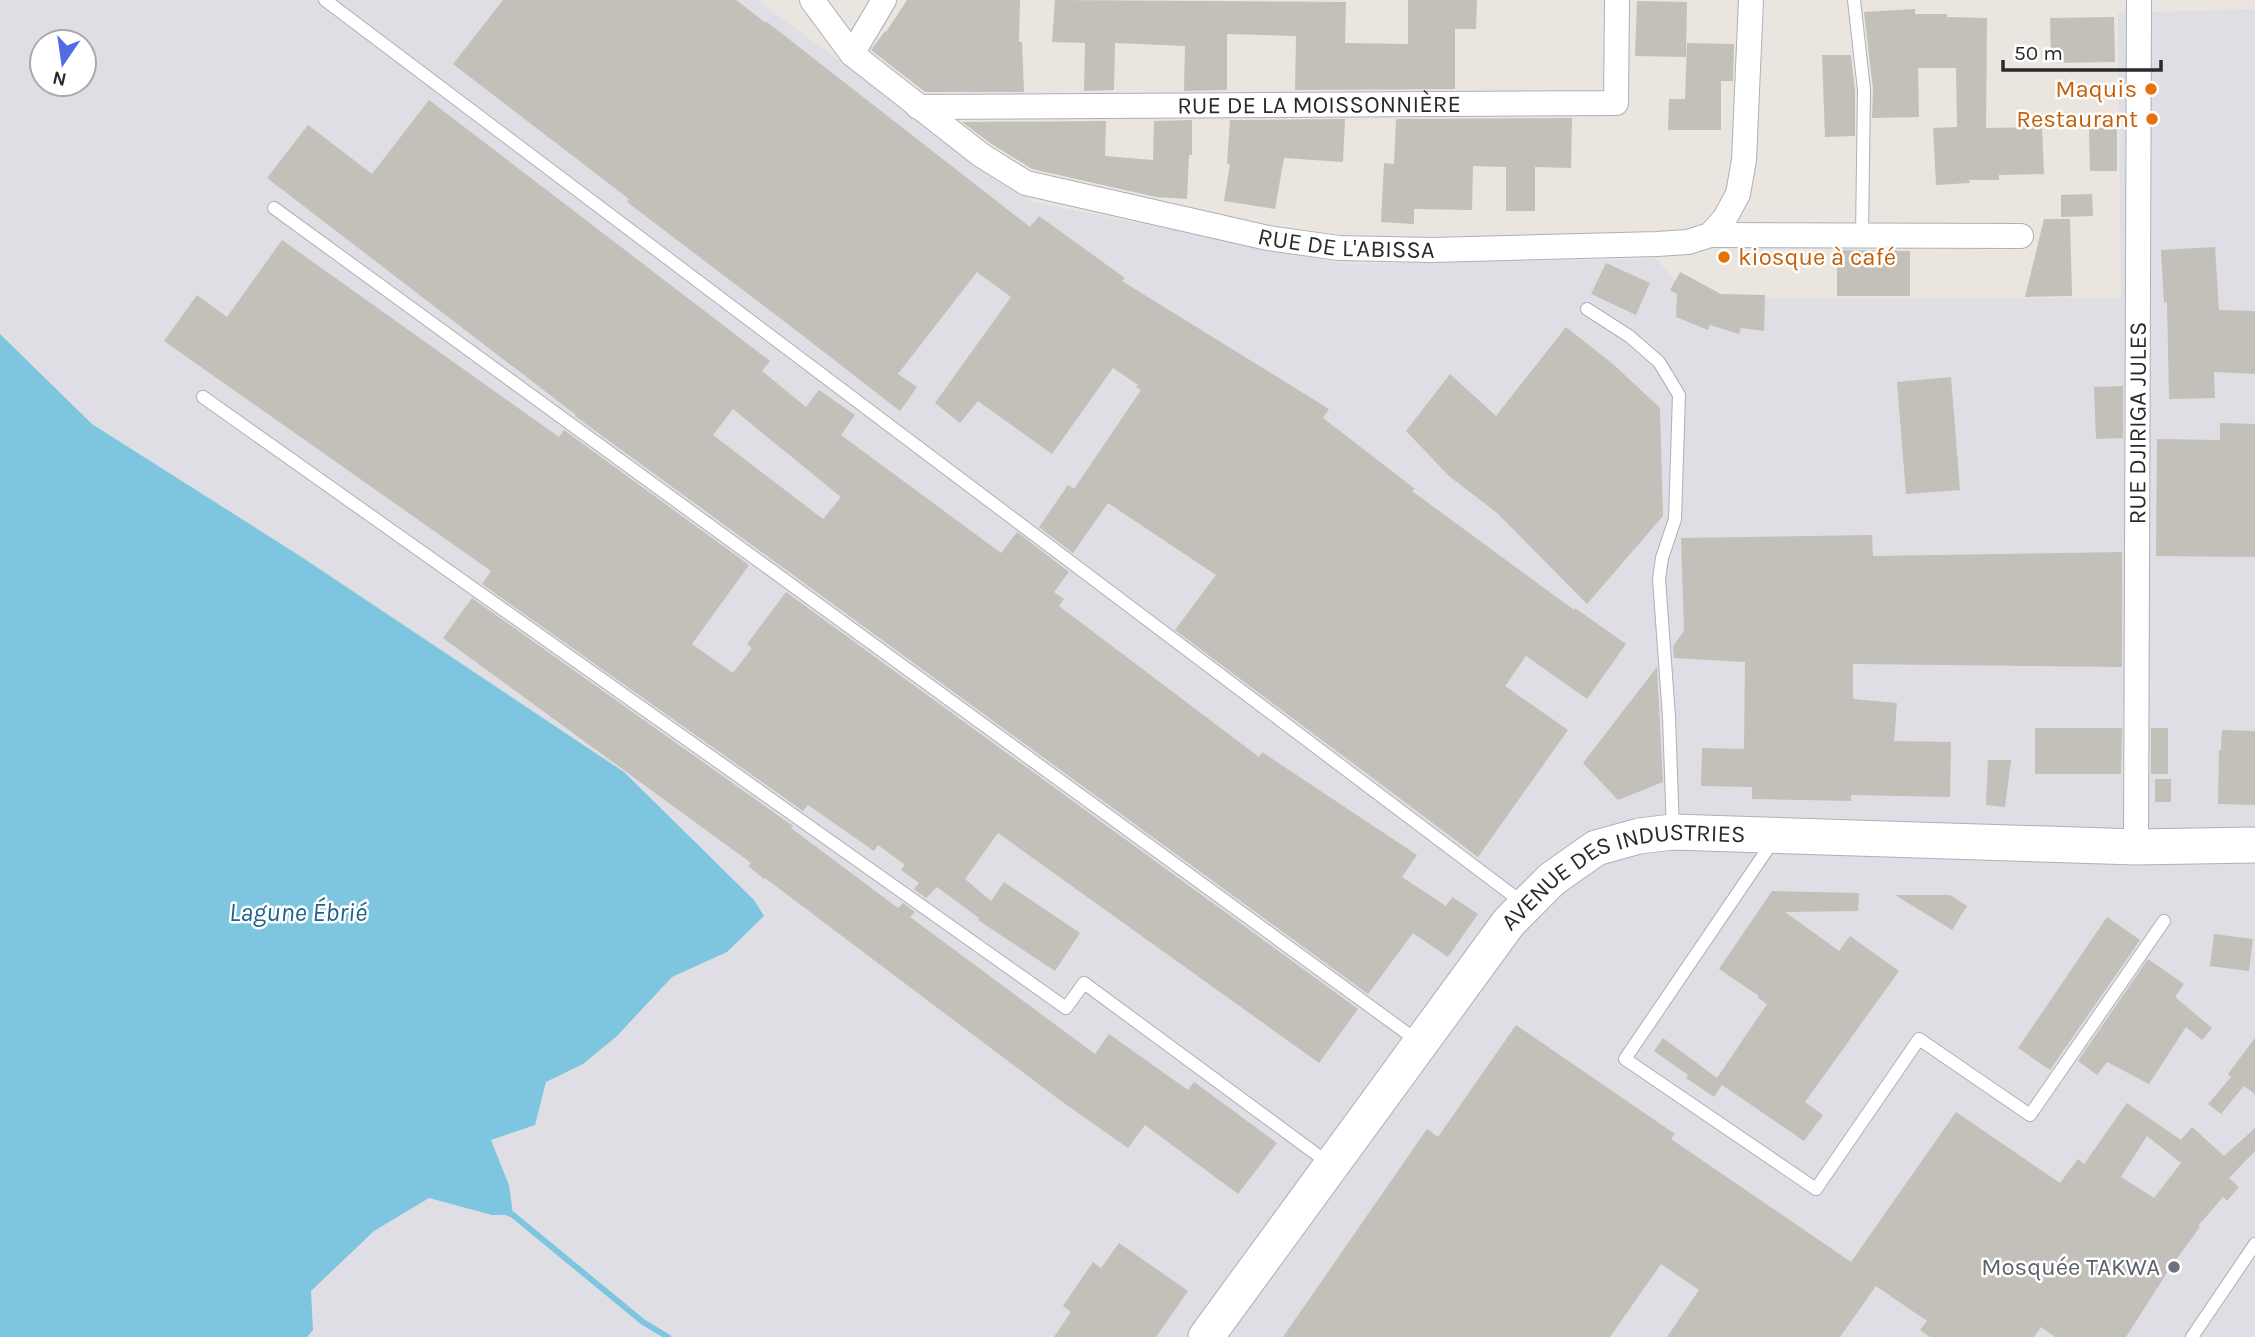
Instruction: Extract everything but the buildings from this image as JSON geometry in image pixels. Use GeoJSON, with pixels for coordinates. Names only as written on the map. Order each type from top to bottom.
{"type":"FeatureCollection","features":[{"type":"Feature","properties":{"kind":"street","name":"RUE DE L'ABISSA"},"geometry":{"type":"LineString","coordinates":[[812,0],[852,54],[981,155],[1026,183],[1268,238],[1339,248],[1432,250],[1657,244],[1688,242],[1710,235],[2021,236]]}},
{"type":"Feature","properties":{"kind":"street"},"geometry":{"type":"LineString","coordinates":[[852,54],[884,0]]}},
{"type":"Feature","properties":{"kind":"street","name":"RUE DE LA MOISSONNIÈRE"},"geometry":{"type":"LineString","coordinates":[[918,107],[1616,103],[1617,0]]}},
{"type":"Feature","properties":{"kind":"street"},"geometry":{"type":"LineString","coordinates":[[1710,235],[1725,218],[1738,194],[1744,160],[1751,0]]}},
{"type":"Feature","properties":{"kind":"street","name":"RUE DJIRIGA JULES"},"geometry":{"type":"LineString","coordinates":[[2136,846],[2138,0]]}},
{"type":"Feature","properties":{"kind":"street","name":"AVENUE DES INDUSTRIES"},"geometry":{"type":"LineString","coordinates":[[1206,1337],[1509,922],[1552,879],[1596,848],[1639,836],[1673,832],[2136,846],[2255,845]]}},
{"type":"Feature","properties":{"kind":"lane"},"geometry":{"type":"LineString","coordinates":[[325,0],[1526,905]]}},
{"type":"Feature","properties":{"kind":"lane"},"geometry":{"type":"LineString","coordinates":[[1854,0],[1864,90],[1862,235]]}},
{"type":"Feature","properties":{"kind":"lane"},"geometry":{"type":"LineString","coordinates":[[274,208],[1421,1043]]}},
{"type":"Feature","properties":{"kind":"lane"},"geometry":{"type":"LineString","coordinates":[[1587,309],[1629,336],[1659,362],[1679,395],[1675,519],[1658,579],[1669,717],[1673,832]]}},
{"type":"Feature","properties":{"kind":"lane"},"geometry":{"type":"LineString","coordinates":[[203,397],[1066,1008],[1084,983],[1331,1166]]}},
{"type":"Feature","properties":{"kind":"lane"},"geometry":{"type":"LineString","coordinates":[[1777,834],[1625,1059],[1816,1189],[1919,1039],[2030,1115],[2164,921]]}},
{"type":"Feature","properties":{"kind":"lane"},"geometry":{"type":"LineString","coordinates":[[2192,1337],[2255,1244]]}},
{"type":"Feature","properties":{"kind":"shaded area"},"geometry":{"type":"Polygon","coordinates":[[[0,0],[757,0],[1033,202],[1346,264],[1657,259],[1688,298],[2121,298],[2118,13],[2255,9],[2255,1337],[307,1337],[313,1330],[311,1291],[374,1231],[429,1198],[492,1215],[509,1185],[491,1140],[535,1125],[546,1082],[583,1064],[617,1036],[672,977],[727,952],[764,916],[754,900],[624,772],[300,556],[92,424],[0,334],[0,0]]]}},
{"type":"Feature","properties":{"kind":"water","name":"Lagune Ébrié"},"geometry":{"type":"Polygon","coordinates":[[[0,334],[92,424],[300,556],[624,772],[754,900],[764,916],[727,952],[672,977],[617,1036],[583,1064],[546,1082],[535,1125],[491,1140],[509,1185],[513,1215],[492,1215],[429,1198],[374,1231],[311,1291],[313,1330],[307,1337],[0,1337],[0,334]]]}},
{"type":"Feature","properties":{"kind":"waterway"},"geometry":{"type":"LineString","coordinates":[[506,1212],[643,1322],[668,1337]]}},
{"type":"Feature","properties":{"kind":"place","name":"Maquis"},"geometry":{"type":"Point","coordinates":[2151,89]}},
{"type":"Feature","properties":{"kind":"place","name":"Restaurant"},"geometry":{"type":"Point","coordinates":[2152,119]}},
{"type":"Feature","properties":{"kind":"place","name":"kiosque à café"},"geometry":{"type":"Point","coordinates":[1724,257]}},
{"type":"Feature","properties":{"kind":"place","name":"Mosquée TAKWA"},"geometry":{"type":"Point","coordinates":[2174,1267]}}]}
